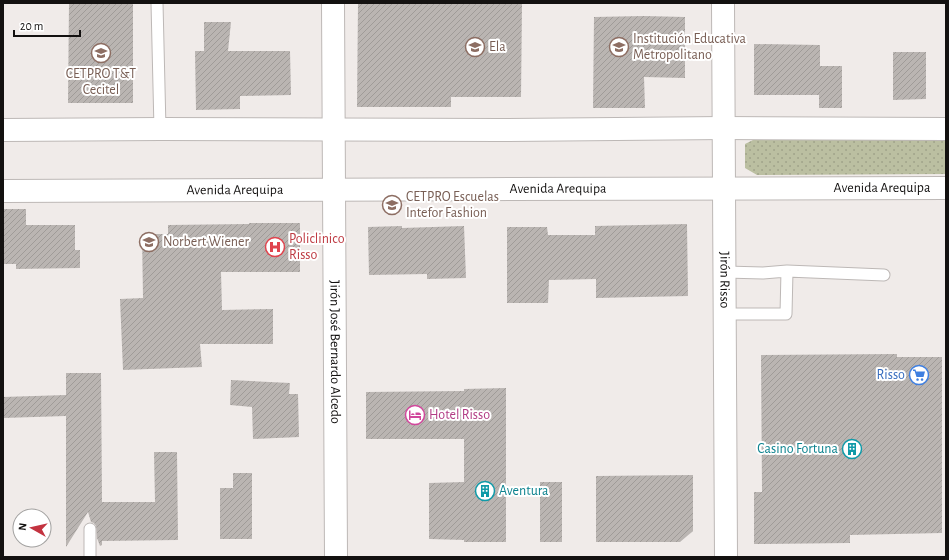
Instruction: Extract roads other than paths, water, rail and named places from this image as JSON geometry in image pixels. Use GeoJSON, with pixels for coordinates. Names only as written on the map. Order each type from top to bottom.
{"type":"FeatureCollection","features":[{"type":"Feature","properties":{"kind":"main road","name":"Jirón José Bernardo Alcedo"},"geometry":{"type":"LineString","coordinates":[[333,3],[336,557]]}},
{"type":"Feature","properties":{"kind":"main road","name":"Jirón Risso"},"geometry":{"type":"LineString","coordinates":[[723,3],[726,557]]}},
{"type":"Feature","properties":{"kind":"main road"},"geometry":{"type":"LineString","coordinates":[[3,130],[500,130],[724,128],[946,129]]}},
{"type":"Feature","properties":{"kind":"main road","name":"Avenida Arequipa"},"geometry":{"type":"LineString","coordinates":[[3,191],[946,188]]}},
{"type":"Feature","properties":{"kind":"lane"},"geometry":{"type":"LineString","coordinates":[[157,3],[160,129]]}},
{"type":"Feature","properties":{"kind":"lane"},"geometry":{"type":"LineString","coordinates":[[725,272],[763,273],[788,271],[884,275]]}},
{"type":"Feature","properties":{"kind":"lane"},"geometry":{"type":"LineString","coordinates":[[725,314],[786,314],[788,271]]}},
{"type":"Feature","properties":{"kind":"lane"},"geometry":{"type":"LineString","coordinates":[[90,529],[90,557]]}},
{"type":"Feature","properties":{"kind":"place","name":"Ela"},"geometry":{"type":"Point","coordinates":[475,47]}},
{"type":"Feature","properties":{"kind":"place","name":"Institución Educativa Metropolitano"},"geometry":{"type":"Point","coordinates":[619,47]}},
{"type":"Feature","properties":{"kind":"place","name":"CETPRO T&T Cecitel"},"geometry":{"type":"Point","coordinates":[101,53]}},
{"type":"Feature","properties":{"kind":"place","name":"CETPRO Escuelas Intefor Fashion"},"geometry":{"type":"Point","coordinates":[392,205]}},
{"type":"Feature","properties":{"kind":"place","name":"Norbert Wiener"},"geometry":{"type":"Point","coordinates":[149,242]}},
{"type":"Feature","properties":{"kind":"place","name":"Policlinico Risso"},"geometry":{"type":"Point","coordinates":[275,247]}},
{"type":"Feature","properties":{"kind":"place","name":"Risso"},"geometry":{"type":"Point","coordinates":[919,375]}},
{"type":"Feature","properties":{"kind":"place","name":"Hotel Risso"},"geometry":{"type":"Point","coordinates":[415,415]}},
{"type":"Feature","properties":{"kind":"place","name":"Casino Fortuna"},"geometry":{"type":"Point","coordinates":[852,449]}},
{"type":"Feature","properties":{"kind":"place","name":"Aventura"},"geometry":{"type":"Point","coordinates":[485,491]}}]}
